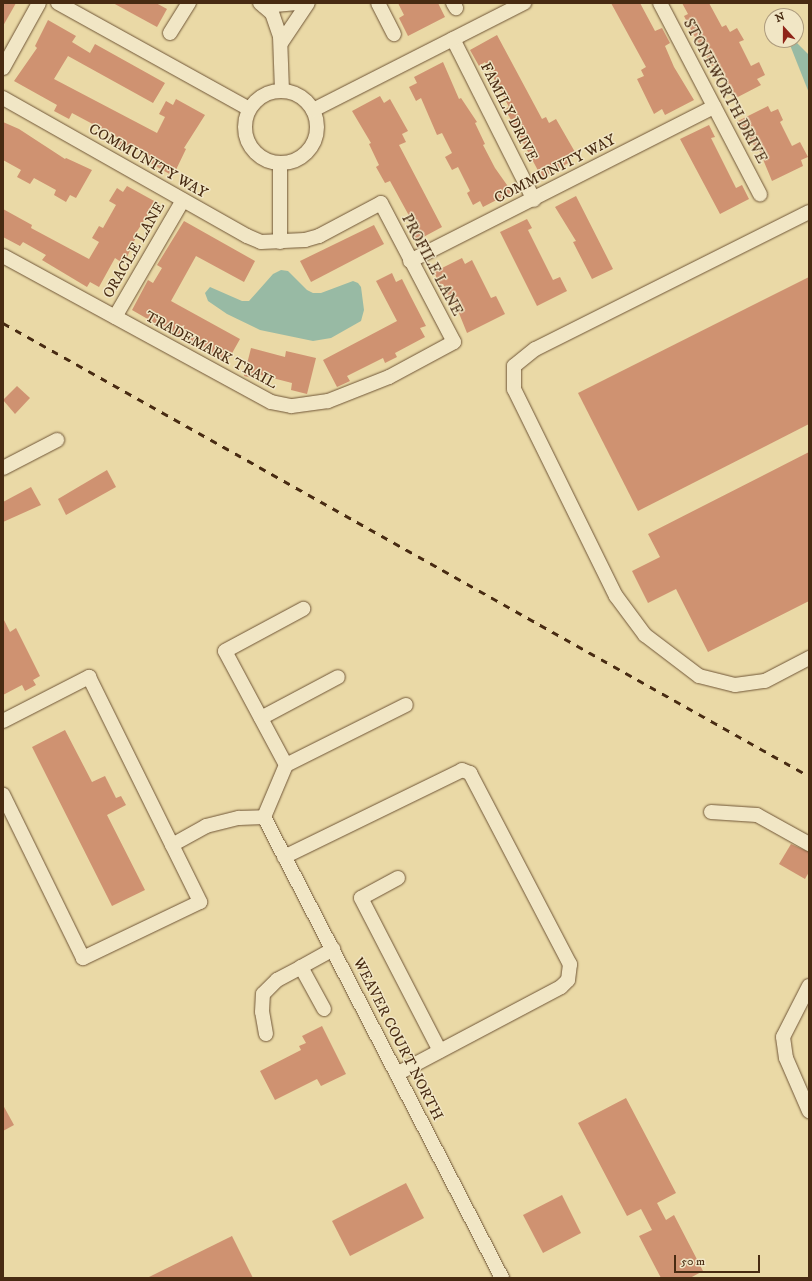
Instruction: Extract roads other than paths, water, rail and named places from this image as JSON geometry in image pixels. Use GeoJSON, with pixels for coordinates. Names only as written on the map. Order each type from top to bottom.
{"type":"FeatureCollection","features":[{"type":"Feature","properties":{"kind":"street"},"geometry":{"type":"LineString","coordinates":[[3,68],[39,3]]}},
{"type":"Feature","properties":{"kind":"street"},"geometry":{"type":"LineString","coordinates":[[58,3],[249,109]]}},
{"type":"Feature","properties":{"kind":"street"},"geometry":{"type":"LineString","coordinates":[[170,33],[189,3]]}},
{"type":"Feature","properties":{"kind":"street"},"geometry":{"type":"LineString","coordinates":[[262,5],[297,3]]}},
{"type":"Feature","properties":{"kind":"street"},"geometry":{"type":"LineString","coordinates":[[281,44],[308,3]]}},
{"type":"Feature","properties":{"kind":"street"},"geometry":{"type":"LineString","coordinates":[[378,3],[394,34]]}},
{"type":"Feature","properties":{"kind":"street"},"geometry":{"type":"LineString","coordinates":[[313,110],[524,3]]}},
{"type":"Feature","properties":{"kind":"street","name":"STONEWORTH DRIVE"},"geometry":{"type":"LineString","coordinates":[[660,3],[760,194]]}},
{"type":"Feature","properties":{"kind":"street"},"geometry":{"type":"LineString","coordinates":[[262,5],[272,13],[281,44],[282,90]]}},
{"type":"Feature","properties":{"kind":"street","name":"FAMILY DRIVE"},"geometry":{"type":"LineString","coordinates":[[453,39],[534,200]]}},
{"type":"Feature","properties":{"kind":"street"},"geometry":{"type":"LineString","coordinates":[[282,90],[295,93],[306,100],[313,110],[318,126],[316,138],[310,149],[298,160],[280,163],[267,161],[250,147],[245,136],[244,123],[249,109],[263,95],[282,90]]}},
{"type":"Feature","properties":{"kind":"street","name":"COMMUNITY WAY"},"geometry":{"type":"LineString","coordinates":[[3,98],[247,236],[261,242],[305,240],[319,236],[381,203]]}},
{"type":"Feature","properties":{"kind":"street","name":"COMMUNITY WAY"},"geometry":{"type":"LineString","coordinates":[[410,261],[534,200],[714,107]]}},
{"type":"Feature","properties":{"kind":"street"},"geometry":{"type":"LineString","coordinates":[[280,163],[280,242]]}},
{"type":"Feature","properties":{"kind":"street","name":"ORACLE LANE"},"geometry":{"type":"LineString","coordinates":[[115,317],[183,200]]}},
{"type":"Feature","properties":{"kind":"street","name":"PROFILE LANE"},"geometry":{"type":"LineString","coordinates":[[381,203],[410,261],[454,342]]}},
{"type":"Feature","properties":{"kind":"street"},"geometry":{"type":"LineString","coordinates":[[809,212],[535,349],[514,366],[514,389],[616,596],[645,635],[700,676],[736,685],[765,680],[809,658]]}},
{"type":"Feature","properties":{"kind":"street","name":"TRADEMARK TRAIL"},"geometry":{"type":"LineString","coordinates":[[3,256],[238,386],[271,402],[291,406],[308,405],[349,394],[389,377],[454,342]]}},
{"type":"Feature","properties":{"kind":"street"},"geometry":{"type":"LineString","coordinates":[[3,468],[57,440]]}},
{"type":"Feature","properties":{"kind":"street"},"geometry":{"type":"LineString","coordinates":[[286,765],[225,651],[303,609]]}},
{"type":"Feature","properties":{"kind":"street"},"geometry":{"type":"LineString","coordinates":[[3,721],[89,677],[200,902],[83,958],[3,794]]}},
{"type":"Feature","properties":{"kind":"street"},"geometry":{"type":"LineString","coordinates":[[261,718],[338,677]]}},
{"type":"Feature","properties":{"kind":"street"},"geometry":{"type":"LineString","coordinates":[[172,845],[206,826],[239,818],[264,817],[286,765],[406,705]]}},
{"type":"Feature","properties":{"kind":"street"},"geometry":{"type":"LineString","coordinates":[[284,856],[449,774],[462,770],[470,773],[570,964],[568,980],[561,987],[397,1074]]}},
{"type":"Feature","properties":{"kind":"street"},"geometry":{"type":"LineString","coordinates":[[711,812],[756,815],[809,844]]}},
{"type":"Feature","properties":{"kind":"street","name":"WEAVER COURT NORTH"},"geometry":{"type":"LineString","coordinates":[[264,817],[502,1278]]}},
{"type":"Feature","properties":{"kind":"street"},"geometry":{"type":"LineString","coordinates":[[398,878],[361,898],[440,1051]]}},
{"type":"Feature","properties":{"kind":"street"},"geometry":{"type":"LineString","coordinates":[[266,1034],[262,1012],[263,994],[277,980],[333,949]]}},
{"type":"Feature","properties":{"kind":"street"},"geometry":{"type":"LineString","coordinates":[[301,966],[324,1009]]}},
{"type":"Feature","properties":{"kind":"street"},"geometry":{"type":"LineString","coordinates":[[809,986],[783,1037],[786,1058],[809,1112]]}},
{"type":"Feature","properties":{"kind":"railway"},"geometry":{"type":"LineString","coordinates":[[3,323],[809,776]]}}]}
